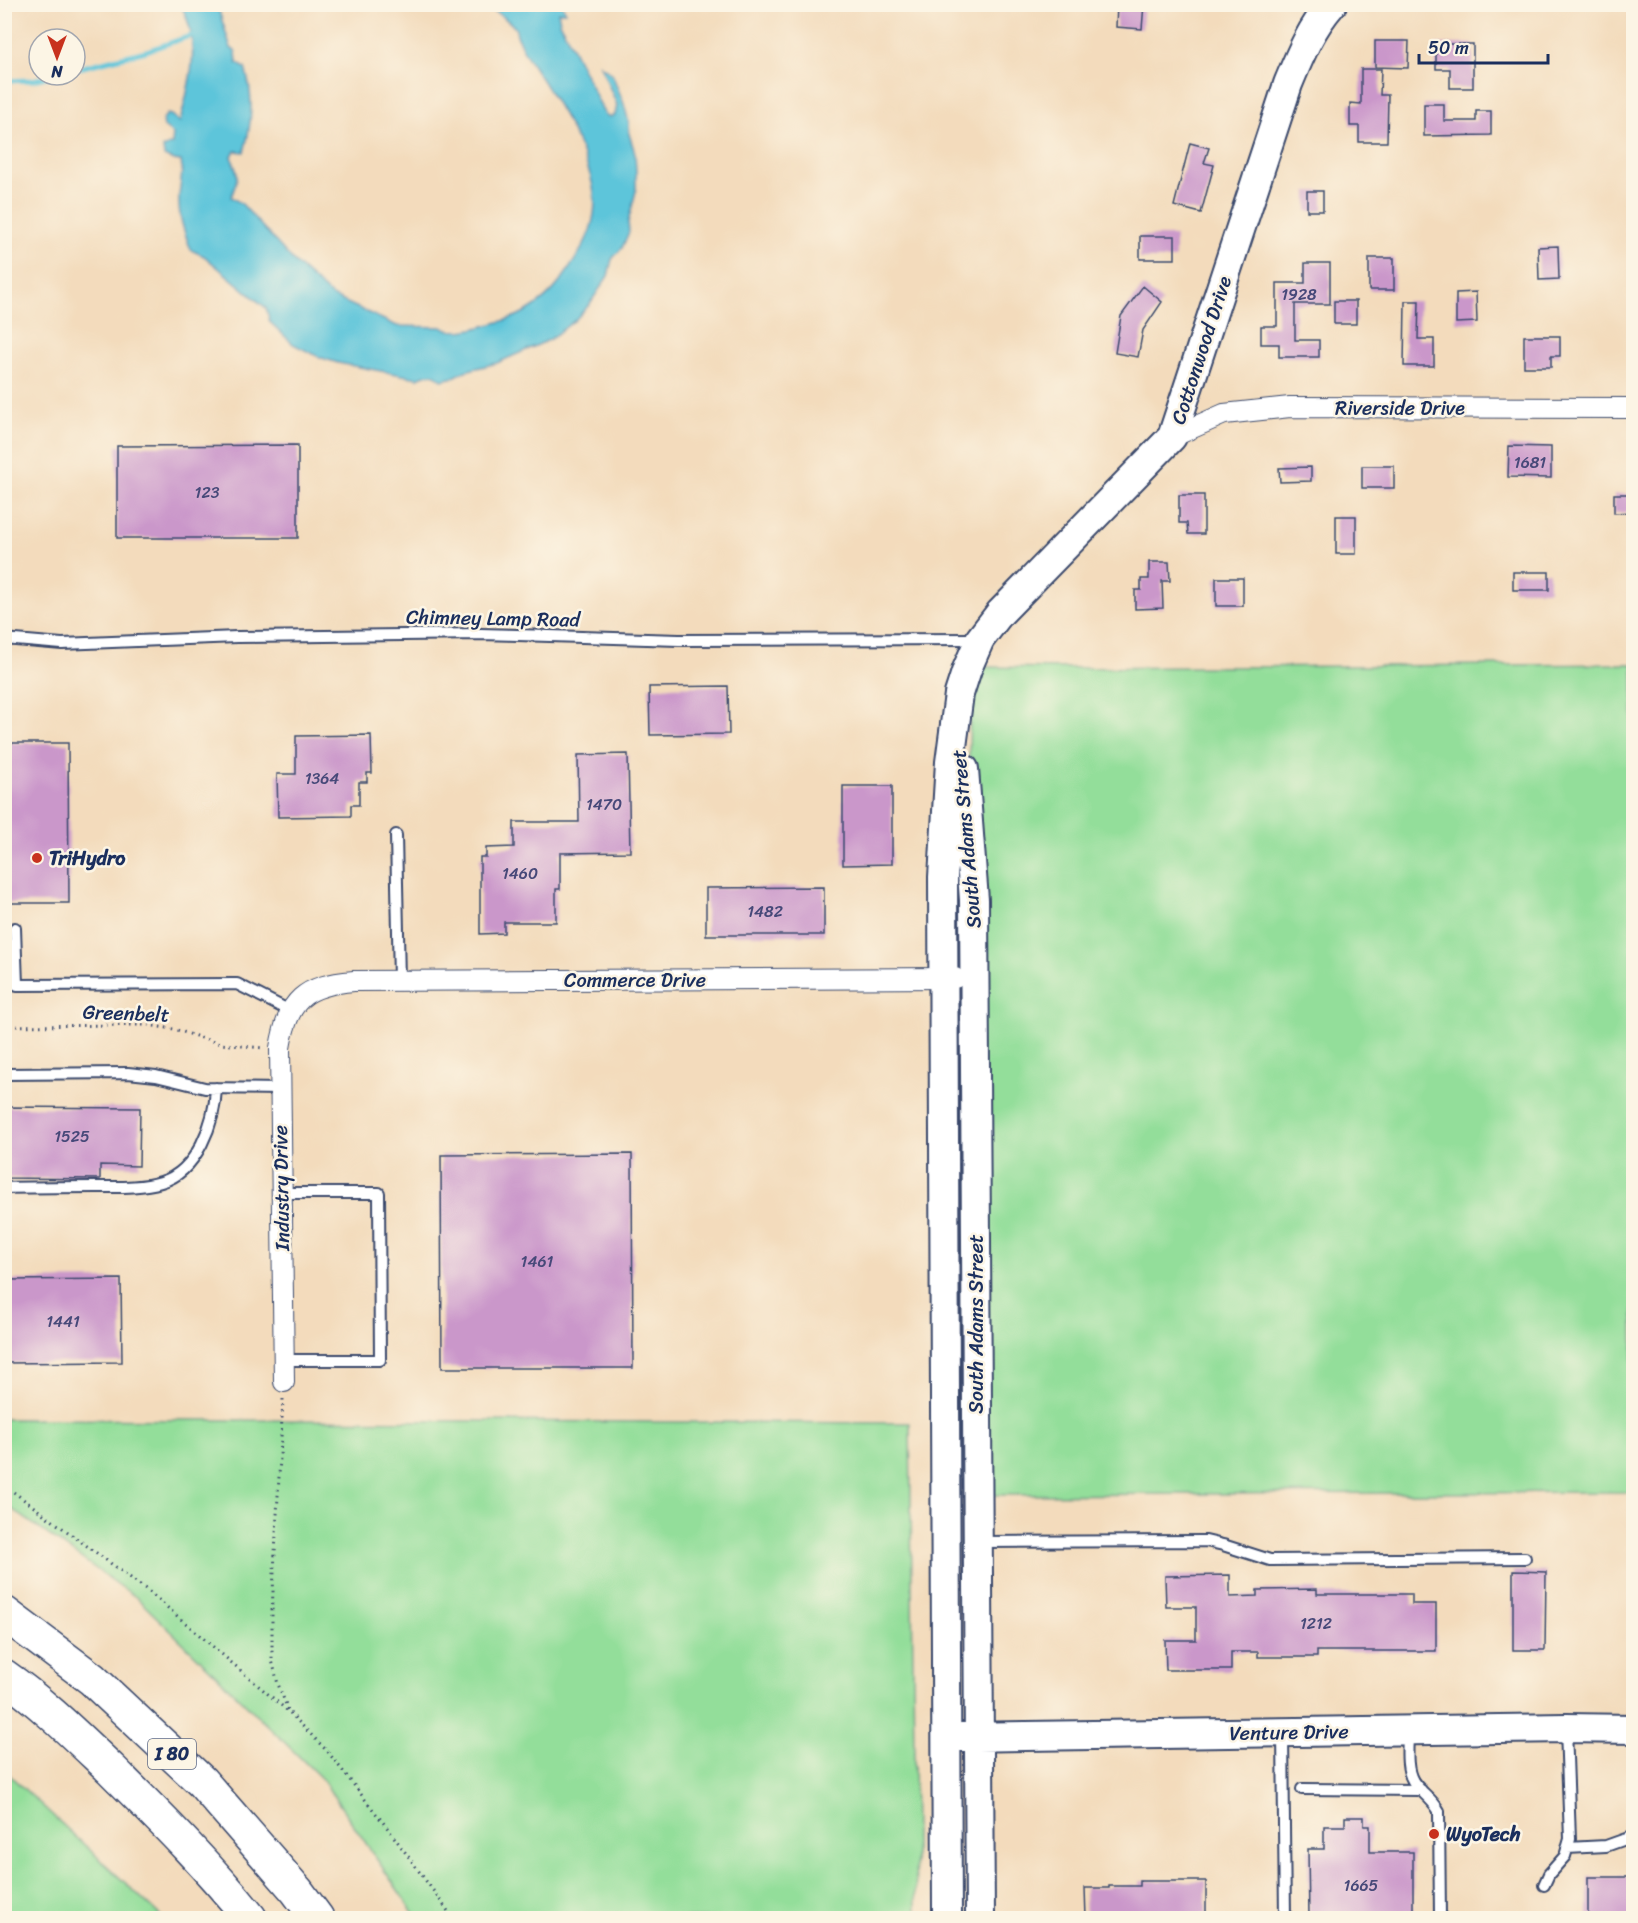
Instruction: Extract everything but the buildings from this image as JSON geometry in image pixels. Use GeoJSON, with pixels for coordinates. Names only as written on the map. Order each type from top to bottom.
{"type":"FeatureCollection","features":[{"type":"Feature","properties":{"kind":"highway","name":"I 80"},"geometry":{"type":"LineString","coordinates":[[4,1613],[92,1679],[202,1782],[297,1891],[317,1918]]}},
{"type":"Feature","properties":{"kind":"highway","name":"I 80"},"geometry":{"type":"LineString","coordinates":[[4,1676],[89,1748],[173,1830],[250,1918]]}},
{"type":"Feature","properties":{"kind":"highway"},"geometry":{"type":"LineString","coordinates":[[224,1886],[245,1918]]}},
{"type":"Feature","properties":{"kind":"street","name":"Cottonwood Drive"},"geometry":{"type":"LineString","coordinates":[[980,639],[1026,584],[1172,437],[1288,84],[1304,43],[1318,20],[1332,4]]}},
{"type":"Feature","properties":{"kind":"street","name":"Riverside Drive"},"geometry":{"type":"LineString","coordinates":[[1172,437],[1224,414],[1290,408],[1634,408]]}},
{"type":"Feature","properties":{"kind":"street","name":"South Adams Street"},"geometry":{"type":"LineString","coordinates":[[947,1918],[943,877],[950,762],[959,694],[980,639]]}},
{"type":"Feature","properties":{"kind":"street","name":"South Adams Street"},"geometry":{"type":"LineString","coordinates":[[955,732],[964,765],[973,870],[980,1918]]}},
{"type":"Feature","properties":{"kind":"street","name":"Commerce Drive"},"geometry":{"type":"LineString","coordinates":[[295,1005],[314,989],[334,983],[975,978]]}},
{"type":"Feature","properties":{"kind":"street","name":"Industry Drive"},"geometry":{"type":"LineString","coordinates":[[284,1382],[280,1048],[284,1030],[295,1005]]}},
{"type":"Feature","properties":{"kind":"street","name":"Venture Drive"},"geometry":{"type":"LineString","coordinates":[[945,1737],[1634,1729]]}},
{"type":"Feature","properties":{"kind":"lane","name":"Chimney Lamp Road"},"geometry":{"type":"LineString","coordinates":[[4,639],[62,644],[237,637],[481,634],[690,640],[980,639]]}},
{"type":"Feature","properties":{"kind":"lane"},"geometry":{"type":"LineString","coordinates":[[396,836],[399,981]]}},
{"type":"Feature","properties":{"kind":"lane"},"geometry":{"type":"LineString","coordinates":[[15,928],[17,985],[237,984],[295,1005]]}},
{"type":"Feature","properties":{"kind":"lane"},"geometry":{"type":"LineString","coordinates":[[4,1074],[128,1073],[156,1076],[205,1088],[280,1089]]}},
{"type":"Feature","properties":{"kind":"lane"},"geometry":{"type":"LineString","coordinates":[[4,1188],[134,1187],[163,1182],[183,1169],[195,1156],[210,1125],[216,1104],[216,1088]]}},
{"type":"Feature","properties":{"kind":"lane"},"geometry":{"type":"LineString","coordinates":[[281,1193],[379,1193],[380,1360],[284,1360]]}},
{"type":"Feature","properties":{"kind":"lane"},"geometry":{"type":"LineString","coordinates":[[977,1542],[1206,1541],[1270,1560],[1525,1558]]}},
{"type":"Feature","properties":{"kind":"lane"},"geometry":{"type":"LineString","coordinates":[[1544,1885],[1549,1874],[1565,1856],[1570,1839],[1566,1728]]}},
{"type":"Feature","properties":{"kind":"lane"},"geometry":{"type":"LineString","coordinates":[[1408,1730],[1409,1770],[1412,1780],[1433,1800],[1439,1811],[1440,1918]]}},
{"type":"Feature","properties":{"kind":"lane"},"geometry":{"type":"LineString","coordinates":[[1283,1732],[1285,1918]]}},
{"type":"Feature","properties":{"kind":"lane"},"geometry":{"type":"LineString","coordinates":[[1302,1789],[1421,1790]]}},
{"type":"Feature","properties":{"kind":"lane"},"geometry":{"type":"LineString","coordinates":[[1567,1848],[1606,1846],[1634,1836]]}},
{"type":"Feature","properties":{"kind":"path","name":"Greenbelt"},"geometry":{"type":"LineString","coordinates":[[4,1026],[146,1025],[174,1029],[220,1044],[280,1048]]}},
{"type":"Feature","properties":{"kind":"path"},"geometry":{"type":"LineString","coordinates":[[284,1382],[272,1611],[272,1660],[289,1712]]}},
{"type":"Feature","properties":{"kind":"path"},"geometry":{"type":"LineString","coordinates":[[4,1485],[147,1590],[289,1712],[328,1752],[390,1830],[453,1918]]}},
{"type":"Feature","properties":{"kind":"green space"},"geometry":{"type":"Polygon","coordinates":[[[1633,664],[1633,1492],[985,1495],[969,757],[970,703],[979,667],[1633,664]]]}},
{"type":"Feature","properties":{"kind":"green space"},"geometry":{"type":"Polygon","coordinates":[[[4,1419],[910,1423],[916,1918],[417,1918],[322,1779],[137,1598],[5,1504],[4,1419]]]}},
{"type":"Feature","properties":{"kind":"green space"},"geometry":{"type":"Polygon","coordinates":[[[5,1771],[163,1918],[5,1918],[5,1771]]]}},
{"type":"Feature","properties":{"kind":"water"},"geometry":{"type":"Polygon","coordinates":[[[181,5],[217,5],[231,48],[236,52],[237,63],[245,68],[248,79],[251,100],[249,131],[244,152],[235,151],[231,157],[237,177],[231,197],[242,204],[293,261],[332,296],[397,326],[442,327],[447,330],[461,331],[517,316],[545,298],[560,282],[580,252],[594,214],[591,178],[576,138],[524,52],[515,28],[487,5],[562,5],[566,12],[558,12],[560,22],[605,115],[610,117],[615,115],[617,105],[600,65],[612,74],[629,123],[629,134],[635,153],[636,191],[628,222],[629,232],[622,248],[612,259],[608,276],[589,305],[575,320],[549,340],[497,363],[465,371],[442,380],[428,374],[418,378],[338,363],[319,357],[293,344],[270,322],[266,308],[204,256],[191,250],[184,231],[179,205],[181,161],[164,156],[163,148],[172,144],[173,134],[164,127],[163,119],[167,114],[180,122],[192,63],[191,34],[181,5]]]}},
{"type":"Feature","properties":{"kind":"waterway"},"geometry":{"type":"LineString","coordinates":[[87,66],[146,51],[193,35]]}},
{"type":"Feature","properties":{"kind":"waterway"},"geometry":{"type":"LineString","coordinates":[[4,81],[27,80]]}},
{"type":"Feature","properties":{"kind":"place","name":"TriHydro"},"geometry":{"type":"Point","coordinates":[37,858]}},
{"type":"Feature","properties":{"kind":"place","name":"WyoTech"},"geometry":{"type":"Point","coordinates":[1434,1834]}}]}
